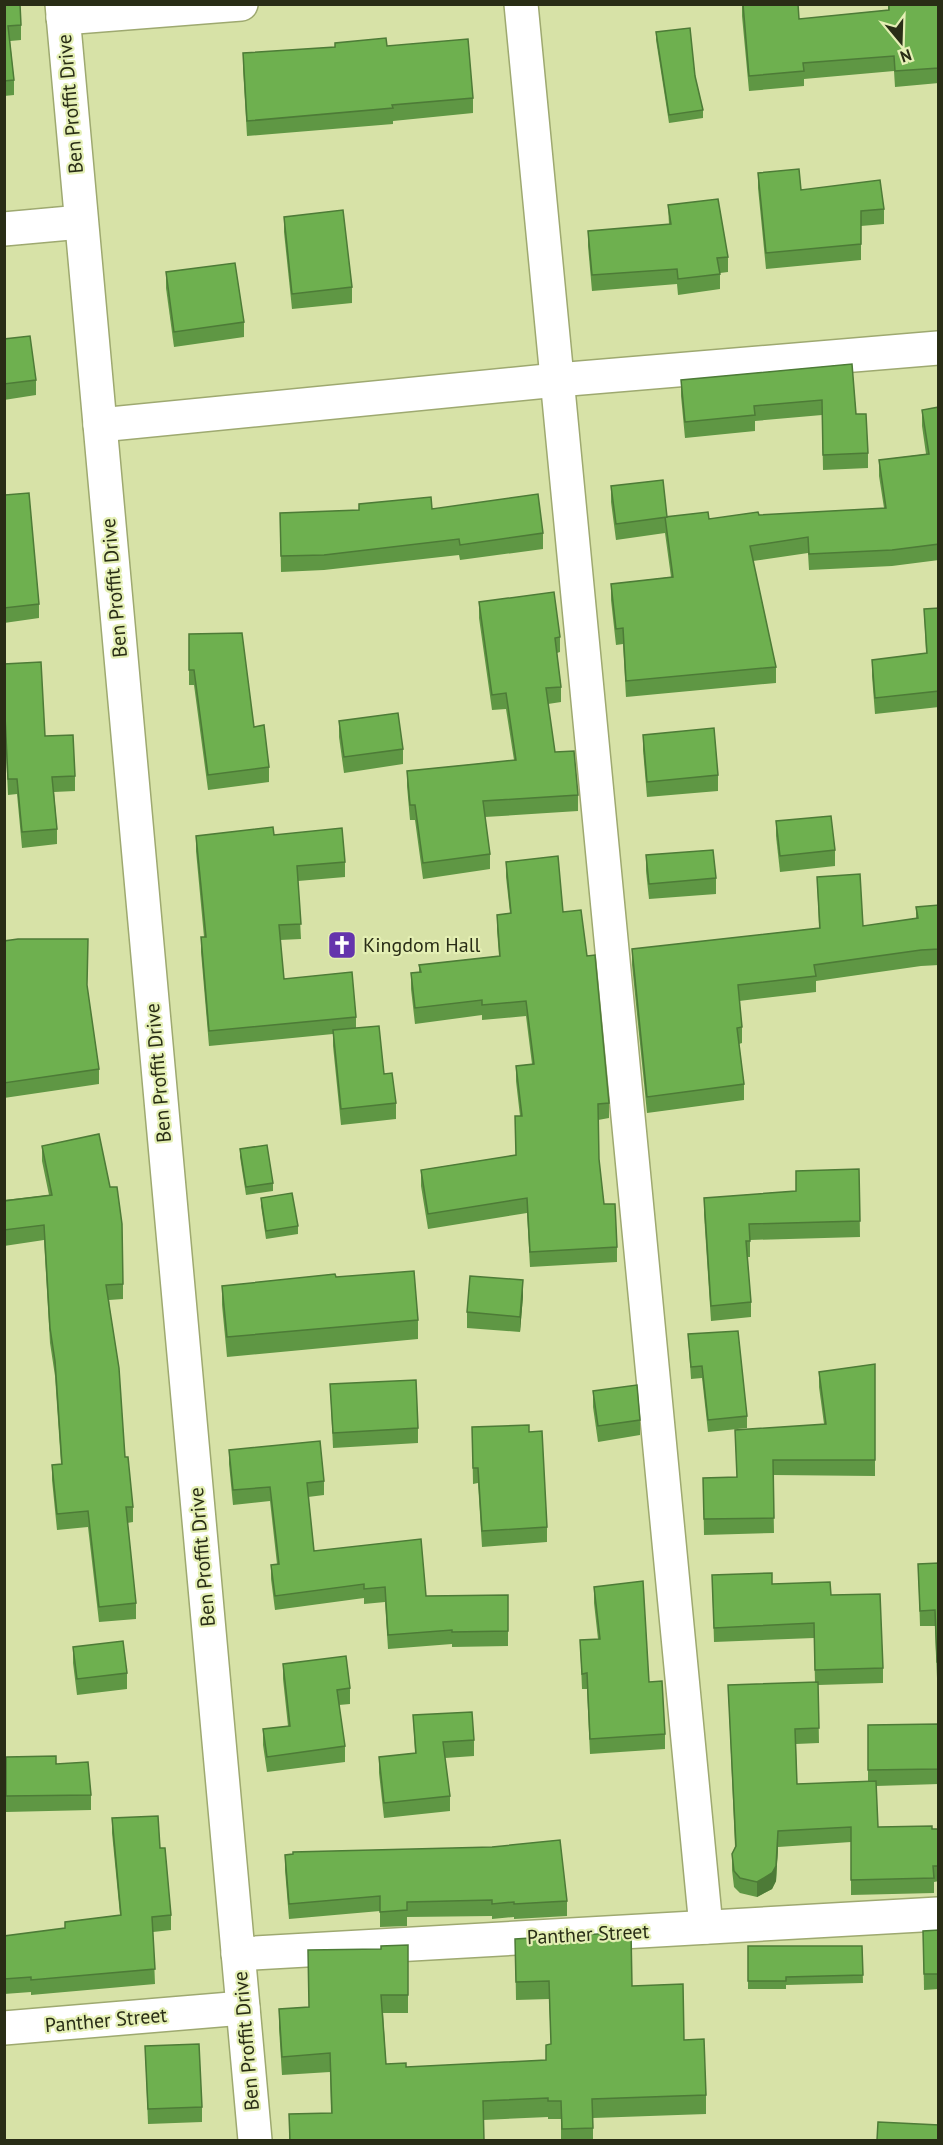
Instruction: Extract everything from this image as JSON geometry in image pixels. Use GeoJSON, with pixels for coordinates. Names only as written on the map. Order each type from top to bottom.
{"type":"FeatureCollection","features":[{"type":"Feature","properties":{"kind":"street"},"geometry":{"type":"LineString","coordinates":[[62,11],[241,4]]}},
{"type":"Feature","properties":{"kind":"street"},"geometry":{"type":"LineString","coordinates":[[521,4],[706,1927]]}},
{"type":"Feature","properties":{"kind":"street","name":"Ben Proffit Drive"},"geometry":{"type":"LineString","coordinates":[[62,11],[255,2140]]}},
{"type":"Feature","properties":{"kind":"street"},"geometry":{"type":"LineString","coordinates":[[4,228],[81,222]]}},
{"type":"Feature","properties":{"kind":"street"},"geometry":{"type":"LineString","coordinates":[[99,424],[557,380],[939,348]]}},
{"type":"Feature","properties":{"kind":"street","name":"Panther Street"},"geometry":{"type":"LineString","coordinates":[[238,1954],[939,1914]]}},
{"type":"Feature","properties":{"kind":"street","name":"Panther Street"},"geometry":{"type":"LineString","coordinates":[[4,2028],[243,2008]]}},
{"type":"Feature","properties":{"kind":"building"},"geometry":{"type":"Polygon","coordinates":[[[4,4],[20,4],[21,25],[8,26],[14,80],[4,81],[4,4]]]}},
{"type":"Feature","properties":{"kind":"building"},"geometry":{"type":"Polygon","coordinates":[[[743,4],[798,4],[799,19],[889,10],[889,4],[939,4],[939,68],[895,71],[894,56],[803,63],[804,71],[749,76],[743,4]]]}},
{"type":"Feature","properties":{"kind":"building"},"geometry":{"type":"Polygon","coordinates":[[[690,28],[695,76],[703,110],[669,115],[656,32],[690,28]]]}},
{"type":"Feature","properties":{"kind":"building"},"geometry":{"type":"Polygon","coordinates":[[[386,38],[387,46],[468,39],[473,98],[392,105],[393,108],[247,121],[243,53],[335,47],[335,43],[386,38]]]}},
{"type":"Feature","properties":{"kind":"building"},"geometry":{"type":"Polygon","coordinates":[[[799,169],[801,190],[880,180],[884,209],[861,211],[861,244],[766,253],[758,173],[799,169]]]}},
{"type":"Feature","properties":{"kind":"building"},"geometry":{"type":"Polygon","coordinates":[[[718,199],[728,257],[717,258],[720,274],[678,279],[677,269],[592,275],[588,231],[671,224],[668,205],[718,199]]]}},
{"type":"Feature","properties":{"kind":"building"},"geometry":{"type":"Polygon","coordinates":[[[343,210],[352,287],[292,294],[284,217],[343,210]]]}},
{"type":"Feature","properties":{"kind":"building"},"geometry":{"type":"Polygon","coordinates":[[[235,263],[244,322],[174,332],[166,272],[235,263]]]}},
{"type":"Feature","properties":{"kind":"building"},"geometry":{"type":"Polygon","coordinates":[[[30,336],[36,380],[4,384],[4,339],[30,336]]]}},
{"type":"Feature","properties":{"kind":"building"},"geometry":{"type":"Polygon","coordinates":[[[852,364],[856,414],[866,414],[868,453],[823,455],[822,400],[754,406],[755,415],[685,422],[681,380],[852,364]]]}},
{"type":"Feature","properties":{"kind":"building"},"geometry":{"type":"Polygon","coordinates":[[[939,407],[939,544],[892,550],[809,554],[808,537],[750,546],[776,667],[626,681],[623,628],[616,629],[611,584],[673,577],[665,517],[708,512],[709,519],[758,512],[759,515],[886,508],[879,460],[929,454],[922,410],[939,407]]]}},
{"type":"Feature","properties":{"kind":"building"},"geometry":{"type":"Polygon","coordinates":[[[663,480],[667,517],[616,524],[611,486],[663,480]]]}},
{"type":"Feature","properties":{"kind":"building"},"geometry":{"type":"Polygon","coordinates":[[[4,487],[5,495],[29,493],[39,604],[4,608],[4,487]]]}},
{"type":"Feature","properties":{"kind":"building"},"geometry":{"type":"Polygon","coordinates":[[[538,494],[543,533],[460,545],[459,539],[324,555],[281,556],[280,513],[359,510],[359,504],[431,497],[432,509],[538,494]]]}},
{"type":"Feature","properties":{"kind":"building"},"geometry":{"type":"Polygon","coordinates":[[[554,592],[560,637],[555,638],[561,687],[546,688],[555,752],[574,751],[578,795],[483,801],[490,854],[423,863],[415,805],[410,805],[407,771],[516,760],[506,693],[492,695],[479,602],[554,592]]]}},
{"type":"Feature","properties":{"kind":"building"},"geometry":{"type":"Polygon","coordinates":[[[939,608],[939,691],[875,698],[872,660],[927,653],[924,609],[939,608]]]}},
{"type":"Feature","properties":{"kind":"building"},"geometry":{"type":"Polygon","coordinates":[[[242,633],[254,727],[264,725],[269,767],[208,775],[194,670],[189,670],[189,634],[242,633]]]}},
{"type":"Feature","properties":{"kind":"building"},"geometry":{"type":"Polygon","coordinates":[[[41,662],[45,736],[73,735],[75,776],[52,777],[57,829],[22,832],[17,779],[8,779],[4,716],[4,664],[41,662]]]}},
{"type":"Feature","properties":{"kind":"building"},"geometry":{"type":"Polygon","coordinates":[[[398,713],[403,749],[344,757],[339,721],[398,713]]]}},
{"type":"Feature","properties":{"kind":"building"},"geometry":{"type":"Polygon","coordinates":[[[714,728],[718,775],[647,782],[643,735],[714,728]]]}},
{"type":"Feature","properties":{"kind":"building"},"geometry":{"type":"Polygon","coordinates":[[[831,816],[835,850],[780,856],[776,821],[831,816]]]}},
{"type":"Feature","properties":{"kind":"building"},"geometry":{"type":"Polygon","coordinates":[[[273,827],[274,835],[342,828],[345,862],[297,866],[301,924],[279,925],[284,979],[352,972],[356,1017],[209,1031],[201,937],[206,937],[196,836],[273,827]]]}},
{"type":"Feature","properties":{"kind":"building"},"geometry":{"type":"Polygon","coordinates":[[[713,850],[716,878],[649,884],[646,855],[713,850]]]}},
{"type":"Feature","properties":{"kind":"building"},"geometry":{"type":"Polygon","coordinates":[[[558,856],[563,912],[581,910],[587,956],[595,955],[609,1103],[598,1104],[599,1159],[604,1204],[615,1204],[617,1247],[530,1252],[527,1198],[428,1214],[421,1170],[516,1155],[515,1116],[522,1116],[516,1066],[534,1064],[526,1001],[482,1005],[482,1000],[415,1008],[411,973],[421,972],[419,965],[500,956],[497,915],[511,913],[506,862],[558,856]]]}},
{"type":"Feature","properties":{"kind":"building"},"geometry":{"type":"Polygon","coordinates":[[[860,874],[863,926],[918,918],[916,907],[939,905],[939,949],[814,965],[816,976],[738,985],[742,1027],[737,1028],[744,1084],[647,1097],[632,949],[820,928],[817,877],[860,874]]]}},
{"type":"Feature","properties":{"kind":"building"},"geometry":{"type":"Polygon","coordinates":[[[88,939],[87,985],[99,1069],[4,1083],[4,941],[88,939]]]}},
{"type":"Feature","properties":{"kind":"building"},"geometry":{"type":"Polygon","coordinates":[[[379,1026],[384,1074],[392,1073],[396,1103],[341,1109],[333,1030],[379,1026]]]}},
{"type":"Feature","properties":{"kind":"building"},"geometry":{"type":"Polygon","coordinates":[[[99,1134],[110,1187],[117,1187],[122,1224],[123,1284],[106,1285],[119,1368],[125,1457],[128,1457],[133,1507],[126,1507],[136,1603],[99,1607],[88,1511],[57,1514],[52,1465],[62,1464],[44,1225],[4,1230],[4,1201],[52,1195],[42,1146],[99,1134]]]}},
{"type":"Feature","properties":{"kind":"building"},"geometry":{"type":"Polygon","coordinates":[[[267,1145],[273,1183],[246,1187],[240,1149],[267,1145]]]}},
{"type":"Feature","properties":{"kind":"building"},"geometry":{"type":"Polygon","coordinates":[[[859,1169],[860,1221],[749,1224],[750,1241],[746,1241],[751,1302],[711,1306],[704,1198],[796,1191],[796,1171],[859,1169]]]}},
{"type":"Feature","properties":{"kind":"building"},"geometry":{"type":"Polygon","coordinates":[[[292,1193],[298,1226],[266,1231],[261,1198],[292,1193]]]}},
{"type":"Feature","properties":{"kind":"building"},"geometry":{"type":"Polygon","coordinates":[[[414,1271],[418,1320],[227,1337],[222,1286],[335,1274],[336,1277],[414,1271]]]}},
{"type":"Feature","properties":{"kind":"building"},"geometry":{"type":"Polygon","coordinates":[[[470,1276],[523,1280],[520,1317],[467,1312],[470,1276]]]}},
{"type":"Feature","properties":{"kind":"building"},"geometry":{"type":"Polygon","coordinates":[[[738,1331],[747,1416],[708,1420],[702,1366],[691,1367],[688,1334],[738,1331]]]}},
{"type":"Feature","properties":{"kind":"building"},"geometry":{"type":"Polygon","coordinates":[[[875,1364],[875,1460],[773,1460],[774,1518],[704,1519],[703,1478],[737,1477],[735,1430],[826,1424],[819,1372],[875,1364]]]}},
{"type":"Feature","properties":{"kind":"building"},"geometry":{"type":"Polygon","coordinates":[[[416,1380],[418,1428],[333,1433],[330,1384],[416,1380]]]}},
{"type":"Feature","properties":{"kind":"building"},"geometry":{"type":"Polygon","coordinates":[[[637,1385],[640,1420],[598,1426],[593,1391],[637,1385]]]}},
{"type":"Feature","properties":{"kind":"building"},"geometry":{"type":"Polygon","coordinates":[[[529,1425],[529,1432],[542,1431],[547,1527],[482,1531],[478,1468],[473,1468],[472,1427],[529,1425]]]}},
{"type":"Feature","properties":{"kind":"building"},"geometry":{"type":"Polygon","coordinates":[[[320,1441],[324,1481],[307,1483],[314,1551],[421,1539],[426,1596],[508,1595],[508,1631],[452,1632],[452,1630],[388,1635],[385,1587],[364,1589],[364,1584],[275,1596],[271,1565],[279,1564],[270,1487],[233,1490],[229,1450],[320,1441]]]}},
{"type":"Feature","properties":{"kind":"building"},"geometry":{"type":"Polygon","coordinates":[[[939,1563],[939,1662],[937,1662],[935,1610],[920,1611],[918,1564],[939,1563]]]}},
{"type":"Feature","properties":{"kind":"building"},"geometry":{"type":"Polygon","coordinates":[[[772,1573],[772,1584],[830,1582],[831,1595],[880,1594],[883,1668],[815,1670],[814,1623],[714,1628],[712,1575],[772,1573]]]}},
{"type":"Feature","properties":{"kind":"building"},"geometry":{"type":"Polygon","coordinates":[[[643,1581],[649,1682],[662,1681],[665,1734],[590,1739],[587,1673],[582,1674],[580,1640],[600,1639],[594,1587],[643,1581]]]}},
{"type":"Feature","properties":{"kind":"building"},"geometry":{"type":"Polygon","coordinates":[[[123,1641],[127,1673],[77,1679],[73,1647],[123,1641]]]}},
{"type":"Feature","properties":{"kind":"building"},"geometry":{"type":"Polygon","coordinates":[[[346,1656],[350,1688],[337,1690],[345,1746],[267,1757],[263,1729],[290,1726],[283,1664],[346,1656]]]}},
{"type":"Feature","properties":{"kind":"building"},"geometry":{"type":"Polygon","coordinates":[[[818,1682],[819,1728],[795,1729],[797,1784],[876,1781],[878,1827],[932,1826],[932,1829],[939,1829],[939,1866],[933,1866],[934,1878],[851,1880],[851,1827],[778,1831],[776,1866],[772,1873],[757,1882],[740,1878],[734,1871],[732,1854],[736,1846],[728,1685],[818,1682]]]}},
{"type":"Feature","properties":{"kind":"building"},"geometry":{"type":"Polygon","coordinates":[[[472,1712],[474,1740],[443,1742],[450,1796],[384,1803],[379,1757],[416,1753],[413,1715],[472,1712]]]}},
{"type":"Feature","properties":{"kind":"building"},"geometry":{"type":"Polygon","coordinates":[[[939,1724],[939,1769],[868,1770],[868,1725],[939,1724]]]}},
{"type":"Feature","properties":{"kind":"building"},"geometry":{"type":"Polygon","coordinates":[[[56,1756],[56,1764],[88,1762],[91,1795],[6,1796],[6,1757],[56,1756]]]}},
{"type":"Feature","properties":{"kind":"building"},"geometry":{"type":"Polygon","coordinates":[[[158,1816],[160,1848],[165,1848],[171,1915],[152,1917],[155,1969],[31,1980],[31,1977],[4,1979],[4,1936],[65,1928],[65,1922],[121,1915],[112,1818],[158,1816]]]}},
{"type":"Feature","properties":{"kind":"building"},"geometry":{"type":"Polygon","coordinates":[[[560,1840],[567,1901],[514,1904],[514,1902],[492,1904],[492,1900],[407,1902],[407,1910],[380,1912],[380,1896],[289,1904],[285,1855],[293,1854],[293,1852],[492,1847],[560,1840]]]}},
{"type":"Feature","properties":{"kind":"building"},"geometry":{"type":"Polygon","coordinates":[[[939,1930],[939,1974],[924,1974],[923,1931],[939,1930]]]}},
{"type":"Feature","properties":{"kind":"building"},"geometry":{"type":"Polygon","coordinates":[[[631,1932],[632,1986],[683,1984],[684,2040],[704,2039],[706,2095],[592,2099],[593,2128],[562,2129],[561,2101],[548,2101],[548,2098],[483,2101],[484,2140],[290,2140],[289,2114],[332,2113],[330,2053],[282,2057],[279,2009],[309,2007],[308,1950],[381,1949],[381,1946],[408,1945],[408,1995],[381,1995],[386,2064],[406,2063],[406,2067],[546,2060],[546,2045],[551,2044],[549,1981],[516,1982],[515,1939],[631,1932]]]}},
{"type":"Feature","properties":{"kind":"building"},"geometry":{"type":"Polygon","coordinates":[[[748,1946],[862,1946],[863,1975],[786,1977],[786,1981],[748,1981],[748,1946]]]}},
{"type":"Feature","properties":{"kind":"building"},"geometry":{"type":"Polygon","coordinates":[[[199,2044],[202,2107],[148,2109],[145,2046],[199,2044]]]}},
{"type":"Feature","properties":{"kind":"building"},"geometry":{"type":"Polygon","coordinates":[[[878,2122],[939,2125],[939,2140],[877,2140],[878,2122]]]}},
{"type":"Feature","properties":{"kind":"place","name":"Kingdom Hall"},"geometry":{"type":"Point","coordinates":[342,945]}}]}
